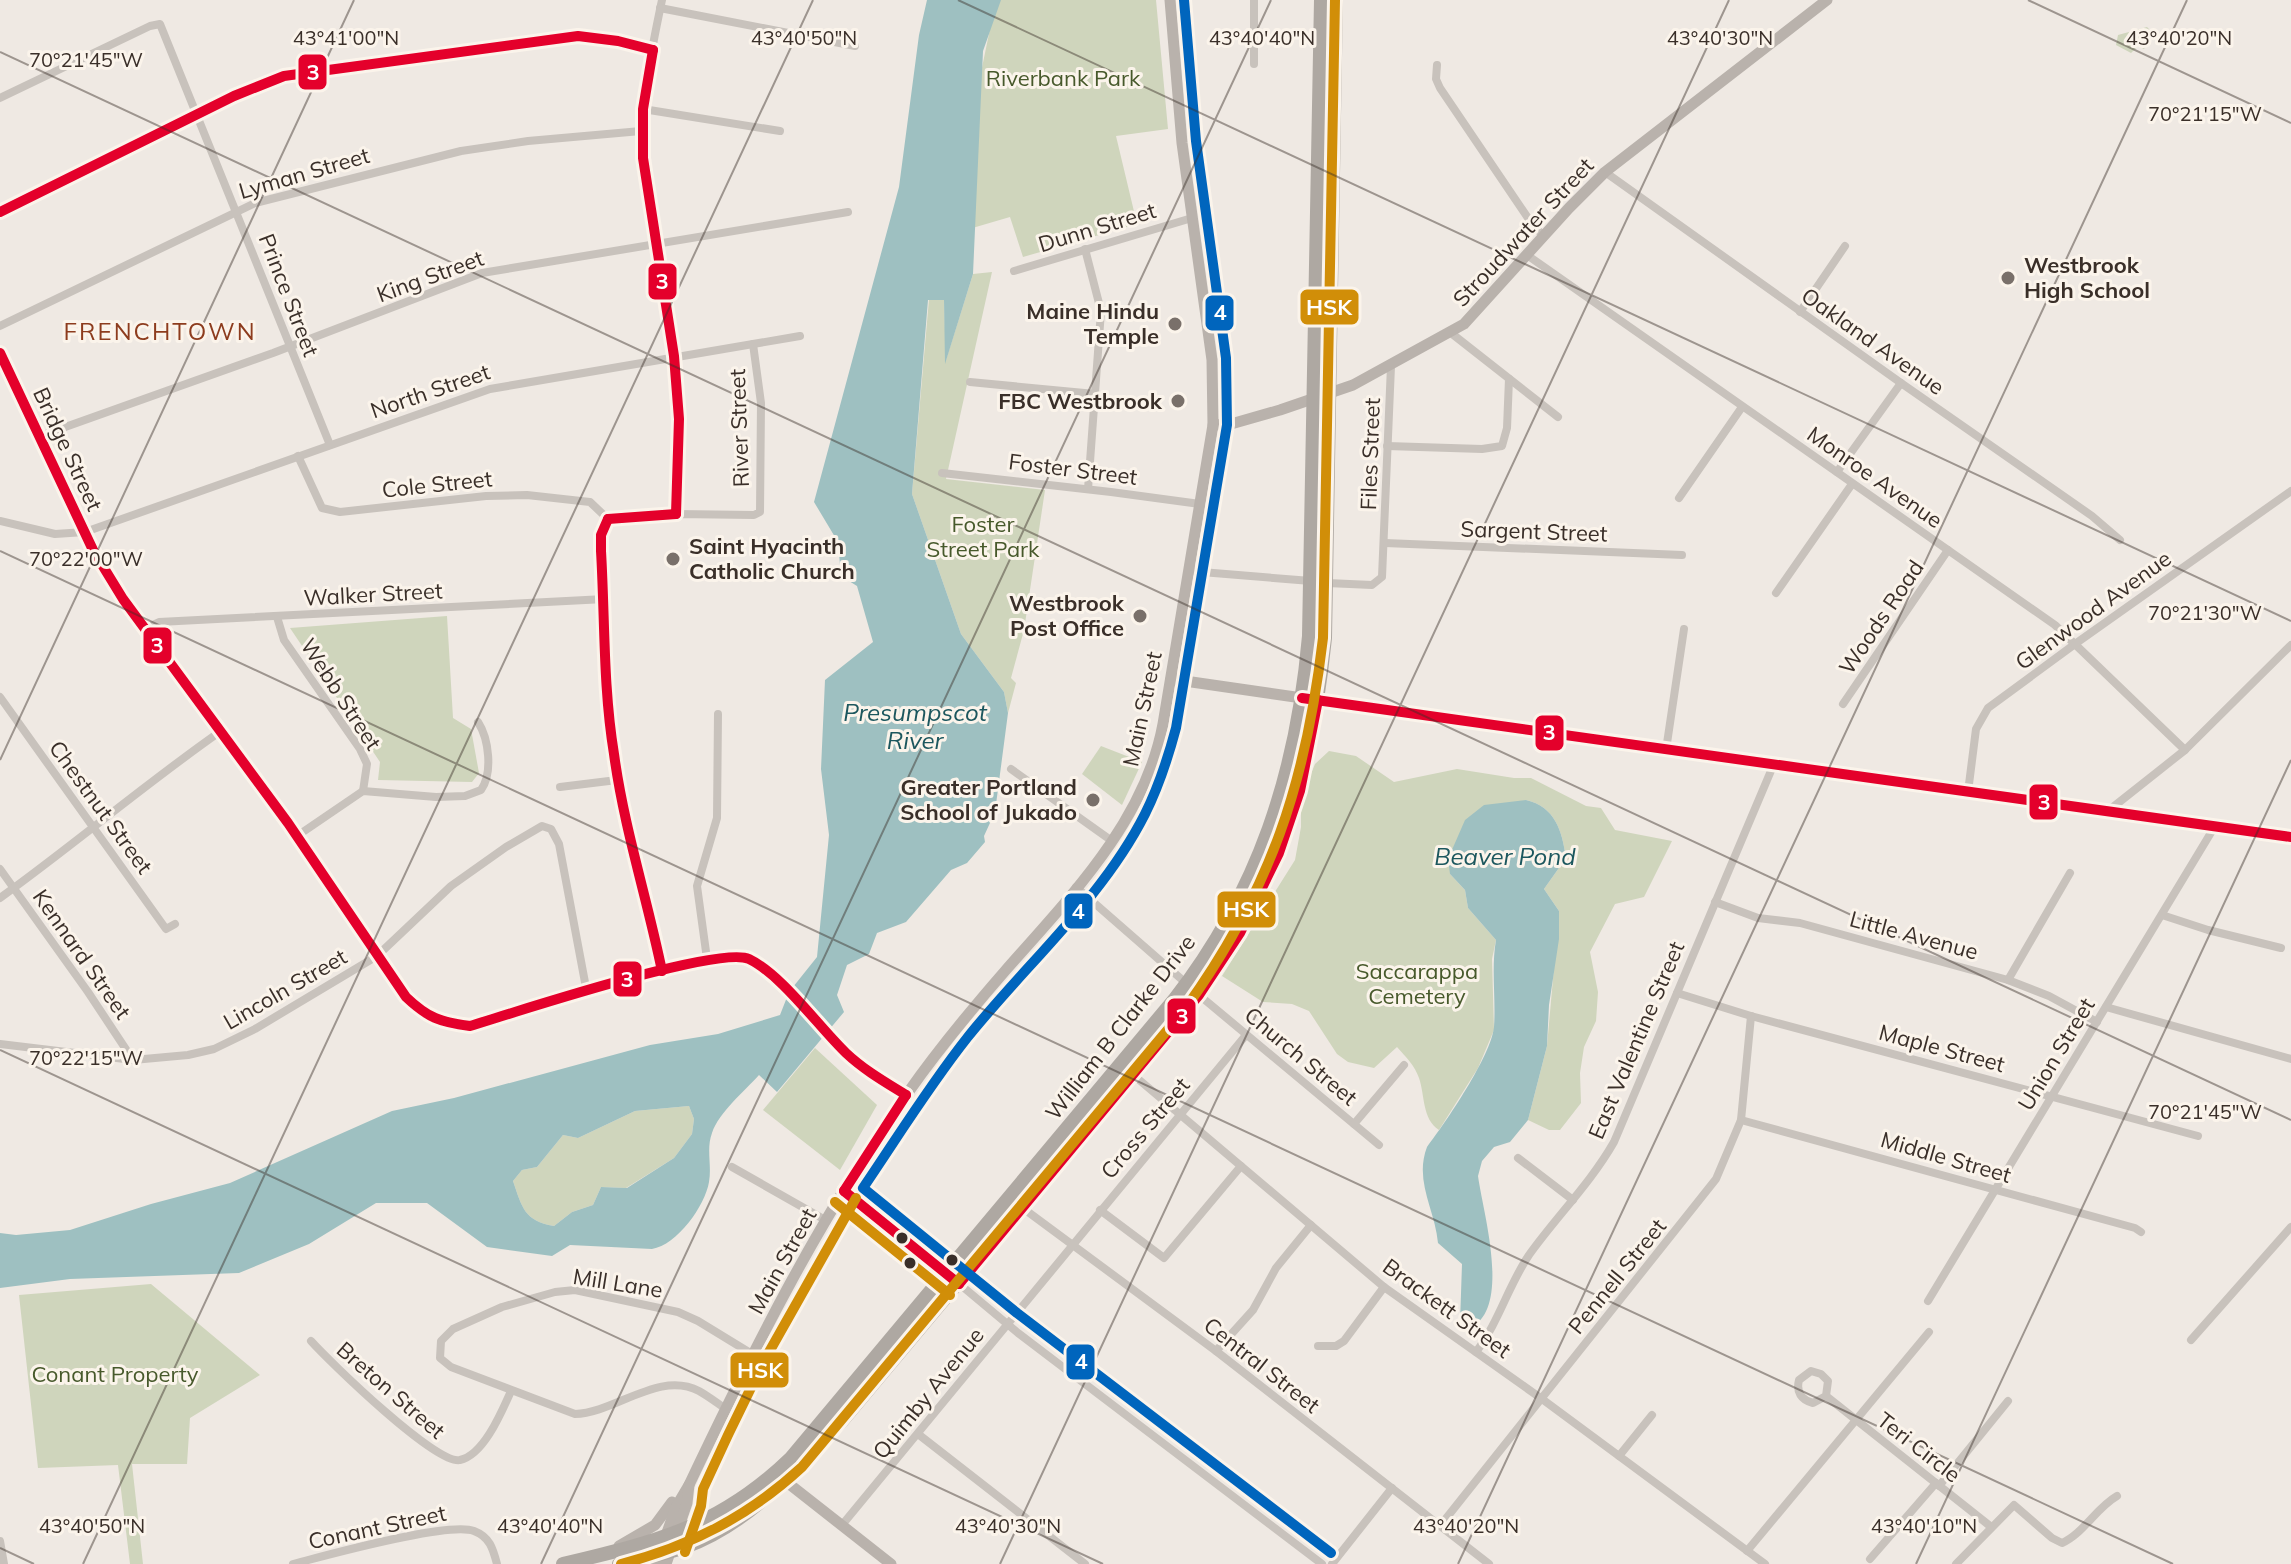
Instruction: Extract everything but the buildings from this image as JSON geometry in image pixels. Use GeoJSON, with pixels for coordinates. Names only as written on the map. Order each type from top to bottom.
{"type":"FeatureCollection","features":[{"type":"Feature","properties":{"kind":"highway","name":"William B Clarke Drive"},"geometry":{"type":"LineString","coordinates":[[563,1564],[666,1551],[717,1532],[758,1503],[1187,984],[1223,929],[1261,853],[1282,794],[1302,698],[1311,581],[1321,0]]}},
{"type":"Feature","properties":{"kind":"highway","name":"William B Clarke Drive"},"geometry":{"type":"LineString","coordinates":[[780,1477],[842,1421],[1199,995],[1240,933],[1279,853],[1300,791],[1318,700],[1325,638],[1336,0]]}},
{"type":"Feature","properties":{"kind":"main road","name":"Main Street"},"geometry":{"type":"LineString","coordinates":[[666,1551],[676,1507],[752,1354],[844,1191],[906,1095],[1112,841],[1141,794],[1152,768],[1171,679],[1213,425],[1211,350],[1192,218],[1170,0]]}},
{"type":"Feature","properties":{"kind":"main road","name":"Stroudwater Street"},"geometry":{"type":"LineString","coordinates":[[1213,425],[1231,424],[1330,393],[1391,366],[1451,333],[1486,302],[1543,236],[1605,172],[1827,0]]}},
{"type":"Feature","properties":{"kind":"main road","name":"Bridge Street"},"geometry":{"type":"LineString","coordinates":[[0,353],[85,532],[123,599],[297,836],[395,983],[430,1018],[450,1025],[480,1024],[707,959],[747,958],[774,978],[827,1036],[866,1070],[906,1095]]}},
{"type":"Feature","properties":{"kind":"main road"},"geometry":{"type":"LineString","coordinates":[[1171,679],[2291,837]]}},
{"type":"Feature","properties":{"kind":"main road"},"geometry":{"type":"LineString","coordinates":[[780,1477],[891,1564]]}},
{"type":"Feature","properties":{"kind":"main road"},"geometry":{"type":"LineString","coordinates":[[615,1558],[622,1543],[640,1536],[655,1525],[678,1491],[689,1485]]}},
{"type":"Feature","properties":{"kind":"street"},"geometry":{"type":"LineString","coordinates":[[1254,0],[1254,64]]}},
{"type":"Feature","properties":{"kind":"street"},"geometry":{"type":"LineString","coordinates":[[662,971],[617,780],[607,696],[601,535],[608,519],[676,514],[679,419],[674,356],[641,131],[661,4],[855,46]]}},
{"type":"Feature","properties":{"kind":"street","name":"Prince Street"},"geometry":{"type":"LineString","coordinates":[[0,98],[160,24],[330,445]]}},
{"type":"Feature","properties":{"kind":"street"},"geometry":{"type":"LineString","coordinates":[[0,212],[249,88],[284,76],[548,38],[598,37],[653,50]]}},
{"type":"Feature","properties":{"kind":"street"},"geometry":{"type":"LineString","coordinates":[[1437,65],[1436,79],[1440,88],[1543,236]]}},
{"type":"Feature","properties":{"kind":"street"},"geometry":{"type":"LineString","coordinates":[[643,109],[780,131]]}},
{"type":"Feature","properties":{"kind":"street","name":"Lyman Street"},"geometry":{"type":"LineString","coordinates":[[0,326],[237,210],[432,156],[528,141],[641,131]]}},
{"type":"Feature","properties":{"kind":"street","name":"Oakland Avenue"},"geometry":{"type":"LineString","coordinates":[[1605,172],[2092,516],[2120,540]]}},
{"type":"Feature","properties":{"kind":"street","name":"King Street"},"geometry":{"type":"LineString","coordinates":[[40,436],[482,273],[848,212]]}},
{"type":"Feature","properties":{"kind":"street","name":"Dunn Street"},"geometry":{"type":"LineString","coordinates":[[1014,271],[1192,218]]}},
{"type":"Feature","properties":{"kind":"street"},"geometry":{"type":"LineString","coordinates":[[1800,312],[1845,246]]}},
{"type":"Feature","properties":{"kind":"street"},"geometry":{"type":"LineString","coordinates":[[1085,249],[1101,305],[1088,489]]}},
{"type":"Feature","properties":{"kind":"street","name":"Monroe Avenue"},"geometry":{"type":"LineString","coordinates":[[1527,255],[2055,625],[2185,750]]}},
{"type":"Feature","properties":{"kind":"street"},"geometry":{"type":"LineString","coordinates":[[1451,333],[1558,417]]}},
{"type":"Feature","properties":{"kind":"street","name":"North Street"},"geometry":{"type":"LineString","coordinates":[[85,532],[490,389],[800,336]]}},
{"type":"Feature","properties":{"kind":"street","name":"River Street"},"geometry":{"type":"LineString","coordinates":[[676,514],[754,515],[760,512],[761,403],[753,344]]}},
{"type":"Feature","properties":{"kind":"street","name":"Files Street"},"geometry":{"type":"LineString","coordinates":[[1327,583],[1377,583],[1383,571],[1391,366]]}},
{"type":"Feature","properties":{"kind":"street"},"geometry":{"type":"LineString","coordinates":[[1387,446],[1482,449],[1502,446],[1507,428],[1509,379]]}},
{"type":"Feature","properties":{"kind":"street"},"geometry":{"type":"LineString","coordinates":[[970,382],[1095,394]]}},
{"type":"Feature","properties":{"kind":"street"},"geometry":{"type":"LineString","coordinates":[[1837,472],[1901,383]]}},
{"type":"Feature","properties":{"kind":"street"},"geometry":{"type":"LineString","coordinates":[[1679,498],[1742,407]]}},
{"type":"Feature","properties":{"kind":"street","name":"Cole Street"},"geometry":{"type":"LineString","coordinates":[[298,456],[322,508],[329,511],[527,495],[590,502],[608,519]]}},
{"type":"Feature","properties":{"kind":"street","name":"Foster Street"},"geometry":{"type":"LineString","coordinates":[[942,473],[1200,504]]}},
{"type":"Feature","properties":{"kind":"street"},"geometry":{"type":"LineString","coordinates":[[1776,593],[1852,484]]}},
{"type":"Feature","properties":{"kind":"street","name":"Glenwood Avenue"},"geometry":{"type":"LineString","coordinates":[[1968,792],[1976,729],[1988,708],[2291,491]]}},
{"type":"Feature","properties":{"kind":"street"},"geometry":{"type":"LineString","coordinates":[[0,521],[55,534],[85,532]]}},
{"type":"Feature","properties":{"kind":"street","name":"Sargent Street"},"geometry":{"type":"LineString","coordinates":[[1385,543],[1682,555]]}},
{"type":"Feature","properties":{"kind":"street","name":"Woods Road"},"geometry":{"type":"LineString","coordinates":[[1843,704],[1948,550]]}},
{"type":"Feature","properties":{"kind":"street"},"geometry":{"type":"LineString","coordinates":[[1189,571],[1311,581]]}},
{"type":"Feature","properties":{"kind":"street","name":"Walker Street"},"geometry":{"type":"LineString","coordinates":[[144,629],[159,622],[605,599]]}},
{"type":"Feature","properties":{"kind":"street","name":"Webb Street"},"geometry":{"type":"LineString","coordinates":[[277,617],[284,640],[364,756],[367,764],[363,791]]}},
{"type":"Feature","properties":{"kind":"street"},"geometry":{"type":"LineString","coordinates":[[1666,750],[1684,629]]}},
{"type":"Feature","properties":{"kind":"street"},"geometry":{"type":"LineString","coordinates":[[2107,812],[2185,750],[2291,645]]}},
{"type":"Feature","properties":{"kind":"street","name":"Chestnut Street"},"geometry":{"type":"LineString","coordinates":[[0,697],[166,929],[175,924]]}},
{"type":"Feature","properties":{"kind":"street"},"geometry":{"type":"LineString","coordinates":[[707,959],[697,886],[717,818],[718,714]]}},
{"type":"Feature","properties":{"kind":"street"},"geometry":{"type":"LineString","coordinates":[[297,836],[363,791],[436,797],[465,796],[481,790],[489,776],[489,768],[478,722]]}},
{"type":"Feature","properties":{"kind":"street"},"geometry":{"type":"LineString","coordinates":[[0,898],[221,731]]}},
{"type":"Feature","properties":{"kind":"street","name":"East Valentine Street"},"geometry":{"type":"LineString","coordinates":[[1476,1352],[1499,1317],[1514,1281],[1530,1254],[1602,1163],[1614,1142],[1773,766]]}},
{"type":"Feature","properties":{"kind":"street"},"geometry":{"type":"LineString","coordinates":[[1011,769],[1112,841]]}},
{"type":"Feature","properties":{"kind":"street"},"geometry":{"type":"LineString","coordinates":[[560,787],[617,780]]}},
{"type":"Feature","properties":{"kind":"street","name":"Lincoln Street"},"geometry":{"type":"LineString","coordinates":[[0,1044],[133,1060],[188,1055],[224,1045],[377,956],[451,886],[542,826],[551,829],[559,844],[587,993]]}},
{"type":"Feature","properties":{"kind":"street","name":"Union Street"},"geometry":{"type":"LineString","coordinates":[[1928,1301],[2215,826]]}},
{"type":"Feature","properties":{"kind":"street","name":"Kennard Street"},"geometry":{"type":"LineString","coordinates":[[0,869],[133,1060]]}},
{"type":"Feature","properties":{"kind":"street"},"geometry":{"type":"LineString","coordinates":[[2008,980],[2070,873]]}},
{"type":"Feature","properties":{"kind":"street"},"geometry":{"type":"LineString","coordinates":[[1076,887],[1187,984]]}},
{"type":"Feature","properties":{"kind":"street","name":"Little Avenue"},"geometry":{"type":"LineString","coordinates":[[1715,902],[1758,918],[1800,923],[2008,980],[2049,996],[2097,1022]]}},
{"type":"Feature","properties":{"kind":"street"},"geometry":{"type":"LineString","coordinates":[[2162,915],[2281,948]]}},
{"type":"Feature","properties":{"kind":"street","name":"Maple Street"},"geometry":{"type":"LineString","coordinates":[[1677,993],[1751,1016],[2198,1136]]}},
{"type":"Feature","properties":{"kind":"street","name":"Church Street"},"geometry":{"type":"LineString","coordinates":[[1199,995],[1379,1145]]}},
{"type":"Feature","properties":{"kind":"street"},"geometry":{"type":"LineString","coordinates":[[2106,1007],[2291,1059]]}},
{"type":"Feature","properties":{"kind":"street","name":"Pennell Street"},"geometry":{"type":"LineString","coordinates":[[1440,1526],[1708,1192],[1741,1120],[1751,1016]]}},
{"type":"Feature","properties":{"kind":"street","name":"Cross Street"},"geometry":{"type":"LineString","coordinates":[[1072,1245],[1246,1035]]}},
{"type":"Feature","properties":{"kind":"street","name":"Brackett Street"},"geometry":{"type":"LineString","coordinates":[[1121,1064],[1384,1287],[1765,1564]]}},
{"type":"Feature","properties":{"kind":"street"},"geometry":{"type":"LineString","coordinates":[[1354,1124],[1404,1065]]}},
{"type":"Feature","properties":{"kind":"street","name":"Middle Street"},"geometry":{"type":"LineString","coordinates":[[1741,1120],[2141,1232]]}},
{"type":"Feature","properties":{"kind":"street"},"geometry":{"type":"LineString","coordinates":[[1518,1158],[1573,1200]]}},
{"type":"Feature","properties":{"kind":"street"},"geometry":{"type":"LineString","coordinates":[[1100,1210],[1164,1258],[1241,1166]]}},
{"type":"Feature","properties":{"kind":"street"},"geometry":{"type":"LineString","coordinates":[[732,1167],[827,1221]]}},
{"type":"Feature","properties":{"kind":"street"},"geometry":{"type":"LineString","coordinates":[[844,1191],[1008,1324],[1322,1564]]}},
{"type":"Feature","properties":{"kind":"street","name":"Central Street"},"geometry":{"type":"LineString","coordinates":[[1010,1198],[1216,1351],[1489,1564]]}},
{"type":"Feature","properties":{"kind":"street"},"geometry":{"type":"LineString","coordinates":[[1216,1351],[1253,1310],[1276,1268],[1311,1225]]}},
{"type":"Feature","properties":{"kind":"street"},"geometry":{"type":"LineString","coordinates":[[2191,1340],[2291,1227]]}},
{"type":"Feature","properties":{"kind":"street","name":"Quimby Avenue"},"geometry":{"type":"LineString","coordinates":[[842,1525],[1072,1245]]}},
{"type":"Feature","properties":{"kind":"street"},"geometry":{"type":"LineString","coordinates":[[1318,1346],[1336,1346],[1344,1341],[1384,1287]]}},
{"type":"Feature","properties":{"kind":"street","name":"Mill Lane"},"geometry":{"type":"LineString","coordinates":[[511,1391],[451,1367],[440,1358],[441,1341],[468,1321],[519,1301],[575,1290],[678,1312],[752,1354]]}},
{"type":"Feature","properties":{"kind":"street"},"geometry":{"type":"LineString","coordinates":[[1747,1551],[1929,1332]]}},
{"type":"Feature","properties":{"kind":"street","name":"Breton Street"},"geometry":{"type":"LineString","coordinates":[[311,1341],[406,1429],[449,1460],[460,1461],[475,1451],[494,1426],[511,1391]]}},
{"type":"Feature","properties":{"kind":"street"},"geometry":{"type":"LineString","coordinates":[[511,1391],[565,1411],[584,1414],[658,1388],[678,1386],[698,1390],[726,1409]]}},
{"type":"Feature","properties":{"kind":"street","name":"Teri Circle"},"geometry":{"type":"LineString","coordinates":[[1826,1396],[1990,1526]]}},
{"type":"Feature","properties":{"kind":"street"},"geometry":{"type":"LineString","coordinates":[[1870,1559],[2008,1401]]}},
{"type":"Feature","properties":{"kind":"street"},"geometry":{"type":"LineString","coordinates":[[1619,1456],[1652,1415]]}},
{"type":"Feature","properties":{"kind":"street"},"geometry":{"type":"LineString","coordinates":[[918,1434],[1085,1564]]}},
{"type":"Feature","properties":{"kind":"street"},"geometry":{"type":"LineString","coordinates":[[1332,1564],[1392,1488]]}},
{"type":"Feature","properties":{"kind":"street"},"geometry":{"type":"LineString","coordinates":[[1956,1564],[2014,1505],[2062,1543],[2117,1496]]}},
{"type":"Feature","properties":{"kind":"street","name":"Conant Street"},"geometry":{"type":"LineString","coordinates":[[293,1564],[372,1544],[466,1528],[492,1544],[497,1564]]}},
{"type":"Feature","properties":{"kind":"street"},"geometry":{"type":"LineString","coordinates":[[0,1541],[4,1564]]}},
{"type":"Feature","properties":{"kind":"green space","name":"Riverbank Park"},"geometry":{"type":"Polygon","coordinates":[[[996,0],[1156,0],[1168,129],[1116,136],[1137,224],[1023,257],[1010,217],[969,229],[979,82],[996,0]]]}},
{"type":"Feature","properties":{"kind":"green space"},"geometry":{"type":"Polygon","coordinates":[[[2147,27],[2154,34],[2144,49],[2138,46],[2131,53],[2116,45],[2118,35],[2147,27]]]}},
{"type":"Feature","properties":{"kind":"green space","name":"Foster Street Park"},"geometry":{"type":"Polygon","coordinates":[[[992,272],[946,479],[1045,490],[1024,630],[1011,678],[1016,683],[1008,713],[1004,692],[961,634],[912,494],[929,299],[944,299],[946,360],[973,274],[992,272]]]}},
{"type":"Feature","properties":{"kind":"green space"},"geometry":{"type":"Polygon","coordinates":[[[447,616],[453,718],[471,729],[479,773],[472,782],[378,780],[380,762],[290,628],[447,616]]]}},
{"type":"Feature","properties":{"kind":"green space"},"geometry":{"type":"Polygon","coordinates":[[[1101,746],[1142,762],[1122,805],[1082,774],[1101,746]]]}},
{"type":"Feature","properties":{"kind":"green space","name":"Saccarappa Cemetery"},"geometry":{"type":"Polygon","coordinates":[[[1329,751],[1356,756],[1394,782],[1457,769],[1531,778],[1586,806],[1601,808],[1615,830],[1672,841],[1644,897],[1615,904],[1590,952],[1598,992],[1596,1021],[1584,1047],[1580,1073],[1581,1103],[1560,1130],[1549,1130],[1528,1120],[1547,1046],[1559,911],[1544,889],[1566,858],[1555,821],[1536,803],[1526,800],[1450,874],[1465,890],[1468,908],[1496,940],[1492,959],[1494,1030],[1478,1068],[1439,1130],[1427,1113],[1417,1074],[1397,1047],[1374,1068],[1348,1062],[1337,1054],[1309,1011],[1292,1004],[1263,1002],[1222,976],[1295,860],[1301,827],[1301,798],[1315,764],[1329,751]]]}},
{"type":"Feature","properties":{"kind":"green space"},"geometry":{"type":"Polygon","coordinates":[[[815,1048],[877,1105],[840,1170],[763,1110],[815,1048]]]}},
{"type":"Feature","properties":{"kind":"green space"},"geometry":{"type":"Polygon","coordinates":[[[689,1106],[694,1119],[692,1134],[674,1158],[626,1188],[601,1187],[593,1205],[572,1212],[554,1226],[536,1221],[526,1211],[513,1181],[522,1170],[537,1167],[563,1135],[578,1138],[635,1111],[689,1106]]]}},
{"type":"Feature","properties":{"kind":"green space","name":"Conant Property"},"geometry":{"type":"Polygon","coordinates":[[[151,1284],[260,1375],[190,1418],[187,1464],[132,1464],[143,1564],[130,1564],[118,1465],[38,1468],[19,1295],[151,1284]]]}},
{"type":"Feature","properties":{"kind":"water","name":"Presumpscot River"},"geometry":{"type":"Polygon","coordinates":[[[927,0],[1001,0],[983,51],[973,274],[945,364],[944,300],[928,300],[912,494],[961,634],[1004,692],[1008,713],[995,812],[984,836],[985,842],[967,863],[951,870],[906,922],[877,933],[869,954],[847,965],[837,995],[844,1012],[777,1092],[759,1075],[726,1110],[710,1139],[709,1182],[702,1202],[680,1232],[661,1246],[652,1249],[570,1245],[552,1256],[487,1247],[427,1203],[376,1203],[309,1244],[239,1273],[70,1279],[0,1288],[0,1233],[16,1235],[70,1230],[230,1183],[392,1111],[454,1098],[650,1045],[718,1034],[780,1015],[789,992],[817,957],[829,835],[821,769],[825,680],[873,642],[857,586],[841,576],[838,542],[814,502],[899,187],[919,35],[927,0]],[[689,1106],[635,1111],[578,1138],[563,1135],[537,1167],[522,1170],[513,1181],[522,1205],[536,1221],[554,1226],[572,1212],[593,1205],[601,1187],[627,1188],[674,1158],[692,1134],[694,1119],[689,1106]]]}},
{"type":"Feature","properties":{"kind":"water","name":"Beaver Pond"},"geometry":{"type":"Polygon","coordinates":[[[1526,800],[1536,803],[1550,814],[1562,838],[1566,858],[1544,889],[1559,911],[1559,939],[1549,1005],[1547,1046],[1528,1120],[1510,1142],[1494,1147],[1482,1161],[1478,1176],[1489,1235],[1492,1281],[1490,1301],[1483,1317],[1470,1328],[1460,1323],[1462,1264],[1438,1243],[1423,1172],[1427,1147],[1466,1088],[1491,1039],[1496,940],[1468,908],[1465,890],[1450,874],[1448,859],[1465,820],[1484,805],[1526,800]]]}},
{"type":"Feature","properties":{"kind":"transit line","name":"4"},"geometry":{"type":"LineString","coordinates":[[1184,0],[1196,141],[1226,358],[1227,425],[1176,728],[1155,793],[1127,845],[1085,903],[967,1038],[863,1188],[1017,1313],[1331,1553]]}},
{"type":"Feature","properties":{"kind":"transit line","name":"HSK"},"geometry":{"type":"LineString","coordinates":[[621,1564],[671,1548],[718,1527],[761,1500],[802,1467],[1185,1009],[1215,965],[1262,878],[1295,788],[1316,691],[1323,638],[1335,0]]}},
{"type":"Feature","properties":{"kind":"transit line","name":"3"},"geometry":{"type":"LineString","coordinates":[[0,212],[234,96],[284,76],[578,36],[618,41],[653,50]]}},
{"type":"Feature","properties":{"kind":"transit line","name":"3"},"geometry":{"type":"LineString","coordinates":[[653,50],[643,109],[643,158],[674,356],[679,419],[676,514]]}},
{"type":"Feature","properties":{"kind":"transit line","name":"3"},"geometry":{"type":"LineString","coordinates":[[0,353],[93,550],[123,599],[288,823],[406,997],[414,1004],[435,1018],[470,1026],[659,971],[730,957],[749,959],[787,989],[853,1059],[906,1095]]}},
{"type":"Feature","properties":{"kind":"transit line","name":"3"},"geometry":{"type":"LineString","coordinates":[[608,519],[676,514]]}},
{"type":"Feature","properties":{"kind":"transit line","name":"3"},"geometry":{"type":"LineString","coordinates":[[608,519],[601,535],[601,551],[610,729],[618,782],[662,971]]}},
{"type":"Feature","properties":{"kind":"transit line","name":"3"},"geometry":{"type":"LineString","coordinates":[[1302,698],[2291,837]]}},
{"type":"Feature","properties":{"kind":"transit line","name":"3"},"geometry":{"type":"LineString","coordinates":[[959,1284],[1199,995],[1240,933],[1279,853],[1300,791],[1318,700]]}},
{"type":"Feature","properties":{"kind":"transit line","name":"3"},"geometry":{"type":"LineString","coordinates":[[844,1191],[906,1095]]}},
{"type":"Feature","properties":{"kind":"transit line","name":"3"},"geometry":{"type":"LineString","coordinates":[[844,1191],[959,1284]]}},
{"type":"Feature","properties":{"kind":"transit line","name":"HSK"},"geometry":{"type":"LineString","coordinates":[[685,1552],[701,1506],[703,1489],[728,1435],[764,1361],[856,1198]]}},
{"type":"Feature","properties":{"kind":"transit line","name":"HSK"},"geometry":{"type":"LineString","coordinates":[[835,1202],[950,1295]]}},
{"type":"Feature","properties":{"kind":"place","name":"Westbrook High School"},"geometry":{"type":"Point","coordinates":[2008,278]}},
{"type":"Feature","properties":{"kind":"place","name":"Maine Hindu Temple"},"geometry":{"type":"Point","coordinates":[1175,324]}},
{"type":"Feature","properties":{"kind":"place","name":"FBC Westbrook"},"geometry":{"type":"Point","coordinates":[1178,401]}},
{"type":"Feature","properties":{"kind":"place","name":"Saint Hyacinth Catholic Church"},"geometry":{"type":"Point","coordinates":[673,559]}},
{"type":"Feature","properties":{"kind":"place","name":"Westbrook Post Office"},"geometry":{"type":"Point","coordinates":[1140,616]}},
{"type":"Feature","properties":{"kind":"place","name":"Greater Portland School of Jukado"},"geometry":{"type":"Point","coordinates":[1093,800]}},
{"type":"Feature","properties":{"kind":"district","name":"FRENCHTOWN"},"geometry":{"type":"Point","coordinates":[160,331]}}]}
